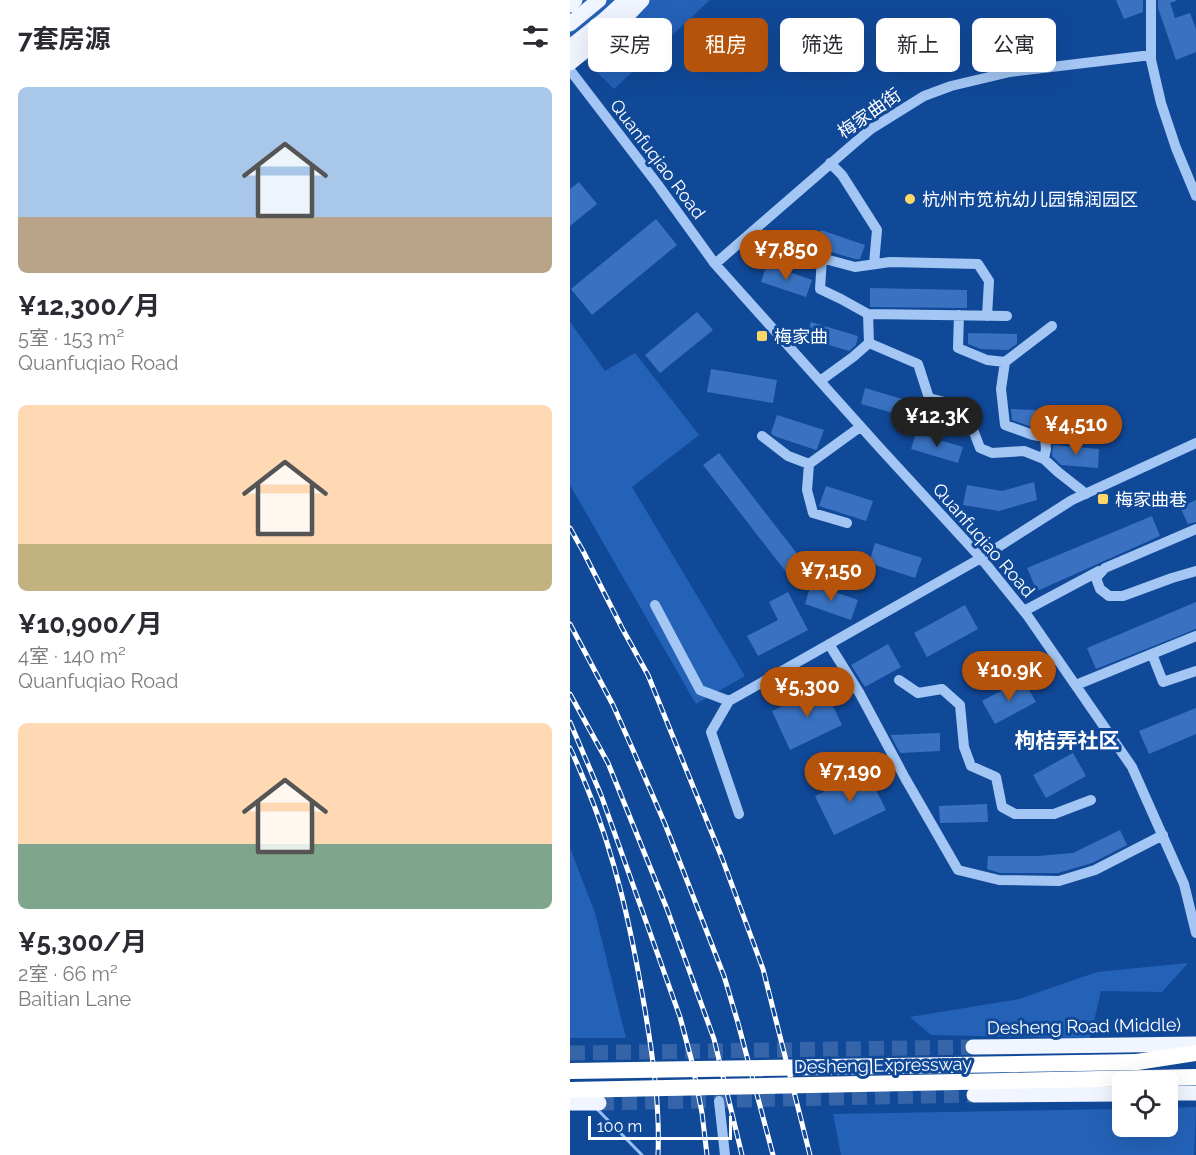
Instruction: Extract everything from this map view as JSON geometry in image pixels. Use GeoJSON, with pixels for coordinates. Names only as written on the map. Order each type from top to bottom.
{"type":"FeatureCollection","features":[{"type":"Feature","properties":{"kind":"highway"},"geometry":{"type":"LineString","coordinates":[[1137,1062],[1196,1053]]}},
{"type":"Feature","properties":{"kind":"highway","name":"Desheng Expressway"},"geometry":{"type":"LineString","coordinates":[[570,1071],[1196,1061]]}},
{"type":"Feature","properties":{"kind":"highway","name":"Desheng Expressway"},"geometry":{"type":"LineString","coordinates":[[570,1090],[1196,1077]]}},
{"type":"Feature","properties":{"kind":"main road"},"geometry":{"type":"LineString","coordinates":[[570,4],[575,0]]}},
{"type":"Feature","properties":{"kind":"main road"},"geometry":{"type":"LineString","coordinates":[[570,24],[599,0]]}},
{"type":"Feature","properties":{"kind":"main road"},"geometry":{"type":"LineString","coordinates":[[570,47],[626,0]]}},
{"type":"Feature","properties":{"kind":"main road"},"geometry":{"type":"LineString","coordinates":[[570,63],[623,20],[642,0]]}},
{"type":"Feature","properties":{"kind":"main road","name":"Desheng Road (Middle)"},"geometry":{"type":"LineString","coordinates":[[973,1047],[1196,1044]]}},
{"type":"Feature","properties":{"kind":"main road"},"geometry":{"type":"LineString","coordinates":[[1178,1093],[1196,1093]]}},
{"type":"Feature","properties":{"kind":"main road"},"geometry":{"type":"LineString","coordinates":[[974,1095],[1112,1094]]}},
{"type":"Feature","properties":{"kind":"main road"},"geometry":{"type":"LineString","coordinates":[[577,1103],[599,1103]]}},
{"type":"Feature","properties":{"kind":"street"},"geometry":{"type":"LineString","coordinates":[[1151,0],[1151,60],[1161,103],[1176,148],[1196,196]]}},
{"type":"Feature","properties":{"kind":"street","name":"梅家曲街"},"geometry":{"type":"LineString","coordinates":[[715,264],[871,129],[924,96],[951,86],[1010,72],[1151,55]]}},
{"type":"Feature","properties":{"kind":"street","name":"Quanfuqiao Road"},"geometry":{"type":"LineString","coordinates":[[570,70],[715,264],[860,427],[981,558],[1024,611],[1132,767],[1184,884],[1196,933]]}},
{"type":"Feature","properties":{"kind":"street"},"geometry":{"type":"LineString","coordinates":[[830,163],[842,175],[877,230],[874,264]]}},
{"type":"Feature","properties":{"kind":"street"},"geometry":{"type":"LineString","coordinates":[[810,255],[855,267],[890,262],[978,264],[989,281],[987,316]]}},
{"type":"Feature","properties":{"kind":"street"},"geometry":{"type":"LineString","coordinates":[[822,258],[820,289],[868,314],[1007,316]]}},
{"type":"Feature","properties":{"kind":"street"},"geometry":{"type":"LineString","coordinates":[[868,314],[869,343]]}},
{"type":"Feature","properties":{"kind":"street"},"geometry":{"type":"LineString","coordinates":[[959,315],[958,348],[987,360],[1005,362],[1052,326]]}},
{"type":"Feature","properties":{"kind":"street"},"geometry":{"type":"LineString","coordinates":[[820,381],[869,343]]}},
{"type":"Feature","properties":{"kind":"street"},"geometry":{"type":"LineString","coordinates":[[869,343],[918,364],[929,398],[966,411],[980,448],[992,453],[1024,451],[1044,459],[1086,494]]}},
{"type":"Feature","properties":{"kind":"street"},"geometry":{"type":"LineString","coordinates":[[1005,362],[1001,389],[1005,425],[1045,437],[1044,459]]}},
{"type":"Feature","properties":{"kind":"street"},"geometry":{"type":"LineString","coordinates":[[847,523],[813,513],[807,490],[809,464],[860,427]]}},
{"type":"Feature","properties":{"kind":"street"},"geometry":{"type":"LineString","coordinates":[[762,436],[788,456],[809,464]]}},
{"type":"Feature","properties":{"kind":"street"},"geometry":{"type":"LineString","coordinates":[[739,814],[711,732],[729,701],[981,558],[1072,500],[1196,443]]}},
{"type":"Feature","properties":{"kind":"street"},"geometry":{"type":"LineString","coordinates":[[1024,611],[1105,568],[1196,529]]}},
{"type":"Feature","properties":{"kind":"street"},"geometry":{"type":"LineString","coordinates":[[1105,568],[1096,578],[1100,589],[1109,596],[1123,596],[1196,571]]}},
{"type":"Feature","properties":{"kind":"street"},"geometry":{"type":"LineString","coordinates":[[655,605],[700,690],[729,701]]}},
{"type":"Feature","properties":{"kind":"street"},"geometry":{"type":"LineString","coordinates":[[1076,685],[1196,636]]}},
{"type":"Feature","properties":{"kind":"street"},"geometry":{"type":"LineString","coordinates":[[829,644],[860,694],[958,870],[999,880],[1059,881],[1095,870],[1163,835]]}},
{"type":"Feature","properties":{"kind":"street"},"geometry":{"type":"LineString","coordinates":[[1152,654],[1163,682],[1196,671]]}},
{"type":"Feature","properties":{"kind":"street"},"geometry":{"type":"LineString","coordinates":[[900,680],[918,693],[942,689],[960,705],[964,747],[971,766],[996,777],[1002,807],[1015,814],[1054,814],[1091,800]]}},
{"type":"Feature","properties":{"kind":"street"},"geometry":{"type":"LineString","coordinates":[[719,1101],[725,1155]]}},
{"type":"Feature","properties":{"kind":"shaded area"},"geometry":{"type":"Polygon","coordinates":[[[570,0],[710,0],[691,18],[684,18],[684,24],[672,35],[672,18],[588,18],[588,64],[570,46],[570,0]]]}},
{"type":"Feature","properties":{"kind":"shaded area"},"geometry":{"type":"Polygon","coordinates":[[[597,72],[632,72],[614,89],[597,72]]]}},
{"type":"Feature","properties":{"kind":"shaded area"},"geometry":{"type":"Polygon","coordinates":[[[570,322],[605,371],[635,353],[699,435],[632,487],[745,676],[696,704],[570,485],[570,322]]]}},
{"type":"Feature","properties":{"kind":"shaded area"},"geometry":{"type":"Polygon","coordinates":[[[570,848],[595,913],[626,1038],[570,1038],[570,848]]]}},
{"type":"Feature","properties":{"kind":"shaded area"},"geometry":{"type":"Polygon","coordinates":[[[1188,963],[1162,992],[1101,991],[1090,1038],[931,1035],[910,1017],[1019,999],[1097,972],[1188,963]]]}},
{"type":"Feature","properties":{"kind":"shaded area"},"geometry":{"type":"Polygon","coordinates":[[[1196,1107],[1194,1155],[841,1155],[833,1114],[1112,1109],[1112,1137],[1178,1137],[1178,1108],[1196,1107]]]}},
{"type":"Feature","properties":{"kind":"building"},"geometry":{"type":"Polygon","coordinates":[[[1116,0],[1143,0],[1143,12],[1124,19],[1116,0]]]}},
{"type":"Feature","properties":{"kind":"building"},"geometry":{"type":"Polygon","coordinates":[[[1158,0],[1176,0],[1170,3],[1175,18],[1190,13],[1196,29],[1196,52],[1176,60],[1158,8],[1158,0]]]}},
{"type":"Feature","properties":{"kind":"building"},"geometry":{"type":"Polygon","coordinates":[[[579,182],[597,204],[570,226],[570,189],[579,182]]]}},
{"type":"Feature","properties":{"kind":"building"},"geometry":{"type":"Polygon","coordinates":[[[656,219],[677,245],[592,315],[571,289],[656,219]]]}},
{"type":"Feature","properties":{"kind":"building"},"geometry":{"type":"Polygon","coordinates":[[[821,230],[865,245],[860,259],[814,247],[821,230]]]}},
{"type":"Feature","properties":{"kind":"building"},"geometry":{"type":"Polygon","coordinates":[[[767,264],[812,280],[806,297],[761,282],[767,264]]]}},
{"type":"Feature","properties":{"kind":"building"},"geometry":{"type":"Polygon","coordinates":[[[870,288],[967,290],[967,308],[870,307],[870,288]]]}},
{"type":"Feature","properties":{"kind":"building"},"geometry":{"type":"Polygon","coordinates":[[[697,312],[713,330],[660,373],[645,355],[697,312]]]}},
{"type":"Feature","properties":{"kind":"building"},"geometry":{"type":"Polygon","coordinates":[[[811,322],[858,336],[856,345],[849,351],[806,338],[811,322]]]}},
{"type":"Feature","properties":{"kind":"building"},"geometry":{"type":"Polygon","coordinates":[[[968,333],[1017,334],[1017,344],[1008,350],[981,349],[968,344],[968,333]]]}},
{"type":"Feature","properties":{"kind":"building"},"geometry":{"type":"Polygon","coordinates":[[[711,369],[777,380],[773,403],[707,392],[711,369]]]}},
{"type":"Feature","properties":{"kind":"building"},"geometry":{"type":"Polygon","coordinates":[[[865,388],[912,402],[908,417],[861,404],[865,388]]]}},
{"type":"Feature","properties":{"kind":"building"},"geometry":{"type":"Polygon","coordinates":[[[1011,409],[1060,411],[1060,427],[1032,427],[1012,420],[1011,409]]]}},
{"type":"Feature","properties":{"kind":"building"},"geometry":{"type":"Polygon","coordinates":[[[777,415],[824,430],[817,449],[774,436],[771,433],[777,415]]]}},
{"type":"Feature","properties":{"kind":"building"},"geometry":{"type":"Polygon","coordinates":[[[916,433],[963,447],[958,463],[911,449],[916,433]]]}},
{"type":"Feature","properties":{"kind":"building"},"geometry":{"type":"Polygon","coordinates":[[[1053,445],[1099,449],[1098,468],[1061,465],[1052,456],[1053,445]]]}},
{"type":"Feature","properties":{"kind":"building"},"geometry":{"type":"Polygon","coordinates":[[[719,453],[802,560],[786,572],[703,465],[719,453]]]}},
{"type":"Feature","properties":{"kind":"building"},"geometry":{"type":"Polygon","coordinates":[[[1034,482],[1037,500],[999,511],[963,505],[967,485],[1002,491],[1034,482]]]}},
{"type":"Feature","properties":{"kind":"building"},"geometry":{"type":"Polygon","coordinates":[[[826,486],[873,501],[866,521],[819,506],[826,486]]]}},
{"type":"Feature","properties":{"kind":"building"},"geometry":{"type":"Polygon","coordinates":[[[1196,500],[1196,522],[1188,524],[1180,507],[1196,500]]]}},
{"type":"Feature","properties":{"kind":"building"},"geometry":{"type":"Polygon","coordinates":[[[1152,516],[1160,536],[1037,591],[1027,568],[1152,516]]]}},
{"type":"Feature","properties":{"kind":"building"},"geometry":{"type":"Polygon","coordinates":[[[875,543],[922,558],[915,578],[869,563],[875,543]]]}},
{"type":"Feature","properties":{"kind":"building"},"geometry":{"type":"Polygon","coordinates":[[[811,584],[858,600],[851,620],[805,604],[811,584]]]}},
{"type":"Feature","properties":{"kind":"building"},"geometry":{"type":"Polygon","coordinates":[[[788,592],[808,630],[758,656],[747,636],[778,620],[769,602],[788,592]]]}},
{"type":"Feature","properties":{"kind":"building"},"geometry":{"type":"Polygon","coordinates":[[[1196,602],[1196,629],[1096,669],[1087,648],[1196,602]]]}},
{"type":"Feature","properties":{"kind":"building"},"geometry":{"type":"Polygon","coordinates":[[[965,605],[978,629],[927,657],[914,633],[965,605]]]}},
{"type":"Feature","properties":{"kind":"building"},"geometry":{"type":"Polygon","coordinates":[[[888,644],[901,667],[865,687],[851,665],[888,644]]]}},
{"type":"Feature","properties":{"kind":"building"},"geometry":{"type":"Polygon","coordinates":[[[1023,679],[1036,702],[995,724],[982,701],[1023,679]]]}},
{"type":"Feature","properties":{"kind":"building"},"geometry":{"type":"Polygon","coordinates":[[[824,687],[842,725],[790,750],[772,711],[824,687]]]}},
{"type":"Feature","properties":{"kind":"building"},"geometry":{"type":"Polygon","coordinates":[[[1196,708],[1196,734],[1149,754],[1139,731],[1196,708]]]}},
{"type":"Feature","properties":{"kind":"building"},"geometry":{"type":"Polygon","coordinates":[[[940,733],[940,751],[900,753],[891,736],[891,735],[940,733]]]}},
{"type":"Feature","properties":{"kind":"building"},"geometry":{"type":"Polygon","coordinates":[[[1073,753],[1086,776],[1046,798],[1033,775],[1073,753]]]}},
{"type":"Feature","properties":{"kind":"building"},"geometry":{"type":"Polygon","coordinates":[[[867,772],[886,810],[834,835],[815,796],[867,772]]]}},
{"type":"Feature","properties":{"kind":"building"},"geometry":{"type":"Polygon","coordinates":[[[987,804],[988,822],[940,823],[939,806],[987,804]]]}},
{"type":"Feature","properties":{"kind":"building"},"geometry":{"type":"Polygon","coordinates":[[[1120,830],[1127,845],[1092,863],[1058,873],[1000,873],[987,869],[988,856],[1073,853],[1120,830]]]}},
{"type":"Feature","properties":{"kind":"waterway"},"geometry":{"type":"LineString","coordinates":[[597,1109],[642,1155]]}},
{"type":"Feature","properties":{"kind":"tunnel"},"geometry":{"type":"LineString","coordinates":[[570,1053],[973,1047]]}},
{"type":"Feature","properties":{"kind":"tunnel"},"geometry":{"type":"LineString","coordinates":[[599,1103],[974,1095]]}},
{"type":"Feature","properties":{"kind":"railway"},"geometry":{"type":"LineString","coordinates":[[570,528],[648,675],[722,858],[763,969],[810,1155]]}},
{"type":"Feature","properties":{"kind":"railway"},"geometry":{"type":"LineString","coordinates":[[570,624],[613,705],[633,750],[665,824],[724,976],[773,1155]]}},
{"type":"Feature","properties":{"kind":"railway"},"geometry":{"type":"LineString","coordinates":[[570,694],[608,763],[667,909],[714,1039],[742,1155]]}},
{"type":"Feature","properties":{"kind":"railway"},"geometry":{"type":"LineString","coordinates":[[570,722],[601,795],[680,1017],[702,1113],[707,1155]]}},
{"type":"Feature","properties":{"kind":"railway"},"geometry":{"type":"LineString","coordinates":[[570,748],[597,812],[629,924],[653,1064],[658,1118],[658,1155]]}},
{"type":"Feature","properties":{"kind":"place","name":"杭州市笕杭幼儿园锦润园区"},"geometry":{"type":"Point","coordinates":[910,199]}},
{"type":"Feature","properties":{"kind":"place","name":"梅家曲"},"geometry":{"type":"Point","coordinates":[762,336]}},
{"type":"Feature","properties":{"kind":"place","name":"梅家曲巷"},"geometry":{"type":"Point","coordinates":[1103,499]}},
{"type":"Feature","properties":{"kind":"district","name":"枸桔弄社区"},"geometry":{"type":"Point","coordinates":[1067,740]}}]}
